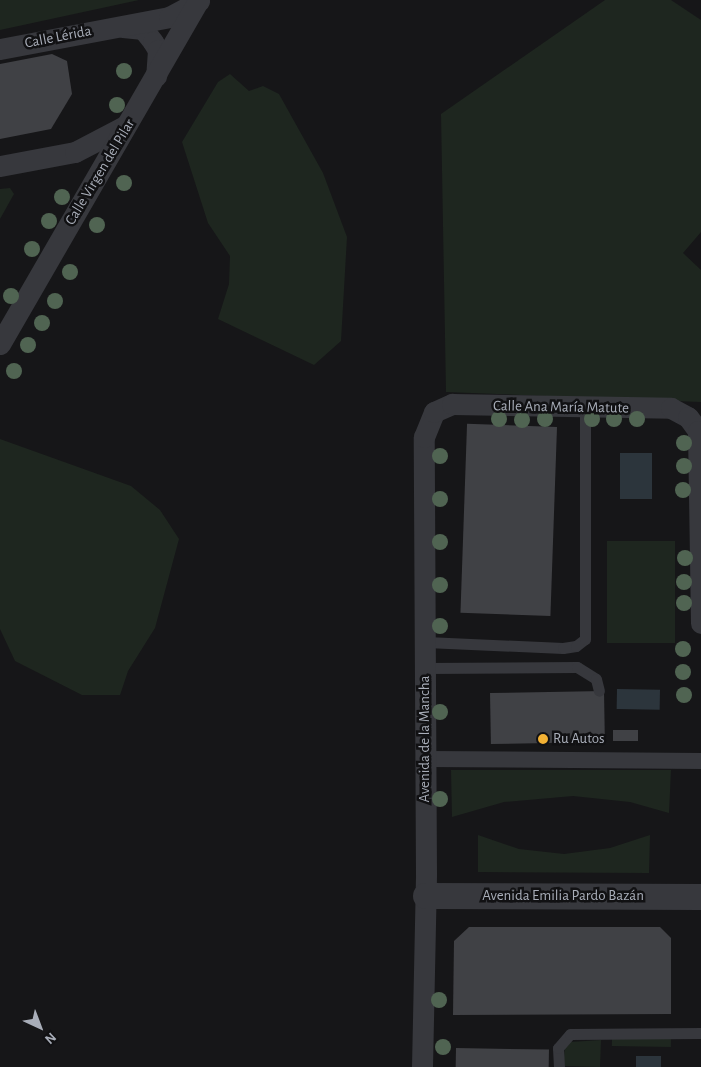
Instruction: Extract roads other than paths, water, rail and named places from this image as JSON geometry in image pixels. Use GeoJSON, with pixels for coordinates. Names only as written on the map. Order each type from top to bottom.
{"type":"FeatureCollection","features":[{"type":"Feature","properties":{"kind":"street","name":"Calle Lérida"},"geometry":{"type":"LineString","coordinates":[[0,49],[169,17],[199,1]]}},
{"type":"Feature","properties":{"kind":"street","name":"Calle Virgen del Pilar"},"geometry":{"type":"LineString","coordinates":[[0,344],[87,193],[155,81],[199,1]]}},
{"type":"Feature","properties":{"kind":"street","name":"Calle Lérida"},"geometry":{"type":"LineString","coordinates":[[116,26],[143,29],[154,42],[158,50],[155,81]]}},
{"type":"Feature","properties":{"kind":"street"},"geometry":{"type":"LineString","coordinates":[[0,166],[75,152],[129,123]]}},
{"type":"Feature","properties":{"kind":"street"},"geometry":{"type":"LineString","coordinates":[[75,152],[83,162],[87,193]]}},
{"type":"Feature","properties":{"kind":"street","name":"Calle Ana María Matute"},"geometry":{"type":"LineString","coordinates":[[434,412],[452,404],[671,408],[688,417],[698,432],[700,534]]}},
{"type":"Feature","properties":{"kind":"street","name":"Avenida de la Mancha"},"geometry":{"type":"LineString","coordinates":[[422,1067],[427,760],[424,437],[434,412]]}},
{"type":"Feature","properties":{"kind":"street"},"geometry":{"type":"LineString","coordinates":[[700,534],[701,622]]}},
{"type":"Feature","properties":{"kind":"street"},"geometry":{"type":"LineString","coordinates":[[427,760],[701,761]]}},
{"type":"Feature","properties":{"kind":"street","name":"Avenida Emilia Pardo Bazán"},"geometry":{"type":"LineString","coordinates":[[426,896],[701,896]]}},
{"type":"Feature","properties":{"kind":"lane"},"geometry":{"type":"LineString","coordinates":[[426,642],[563,648],[576,646],[586,639],[585,407]]}},
{"type":"Feature","properties":{"kind":"lane"},"geometry":{"type":"LineString","coordinates":[[426,668],[577,667],[596,679],[599,691]]}},
{"type":"Feature","properties":{"kind":"lane"},"geometry":{"type":"LineString","coordinates":[[559,1067],[558,1048],[570,1034],[701,1033]]}},
{"type":"Feature","properties":{"kind":"place","name":"Ru Autos"},"geometry":{"type":"Point","coordinates":[543,739]}}]}
